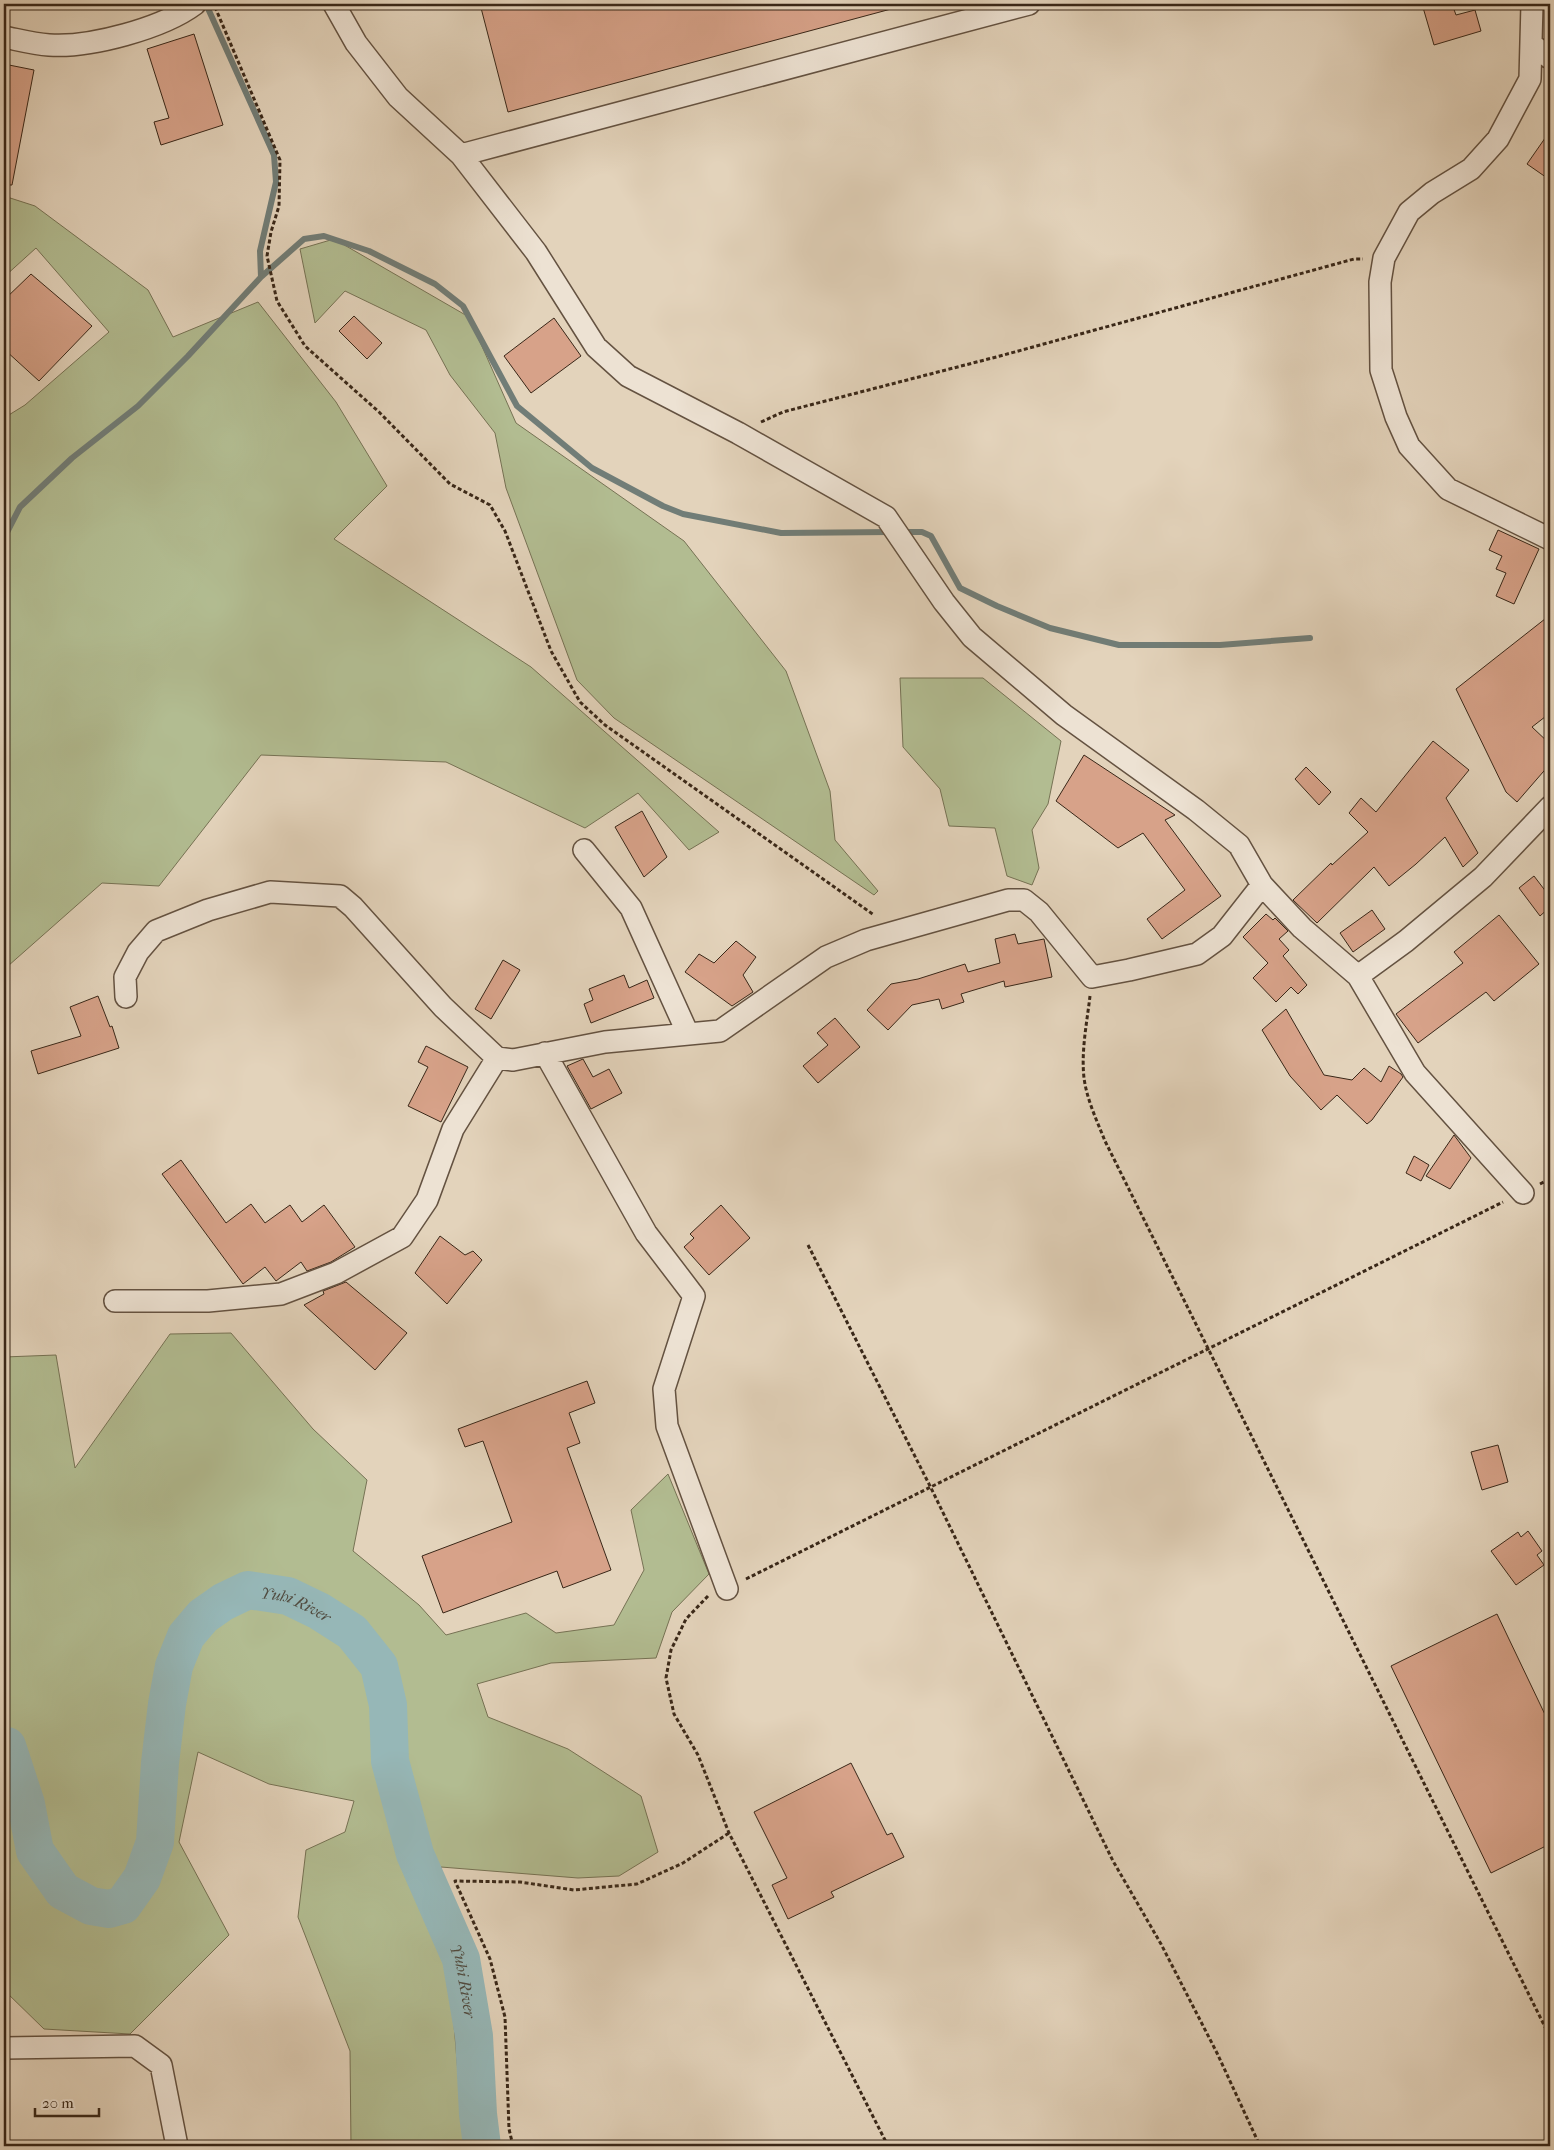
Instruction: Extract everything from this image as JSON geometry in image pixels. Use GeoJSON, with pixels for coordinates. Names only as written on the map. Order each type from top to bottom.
{"type":"FeatureCollection","features":[{"type":"Feature","properties":{"kind":"street"},"geometry":{"type":"LineString","coordinates":[[4,37],[50,45],[118,37],[164,21],[195,4]]}},
{"type":"Feature","properties":{"kind":"street"},"geometry":{"type":"LineString","coordinates":[[334,4],[356,43],[398,97],[461,156],[536,252],[596,347],[628,376],[738,433],[886,518],[944,602],[972,637],[1064,715],[1196,810],[1239,845],[1262,885],[1302,928],[1358,976],[1415,1073],[1523,1193]]}},
{"type":"Feature","properties":{"kind":"street"},"geometry":{"type":"LineString","coordinates":[[461,156],[1029,4]]}},
{"type":"Feature","properties":{"kind":"street"},"geometry":{"type":"LineString","coordinates":[[1532,4],[1530,79],[1498,139],[1471,169],[1432,192],[1408,212],[1384,258],[1380,282],[1381,370],[1396,417],[1409,446],[1448,489],[1550,539]]}},
{"type":"Feature","properties":{"kind":"street"},"geometry":{"type":"LineString","coordinates":[[1531,44],[1550,58]]}},
{"type":"Feature","properties":{"kind":"street"},"geometry":{"type":"LineString","coordinates":[[1358,976],[1406,942],[1483,877],[1550,807]]}},
{"type":"Feature","properties":{"kind":"street"},"geometry":{"type":"LineString","coordinates":[[584,850],[631,908],[688,1034]]}},
{"type":"Feature","properties":{"kind":"street"},"geometry":{"type":"LineString","coordinates":[[126,996],[125,977],[138,952],[156,931],[208,910],[270,892],[340,896],[353,907],[443,1008],[497,1058],[513,1060],[605,1042],[720,1031],[826,957],[866,940],[1008,900],[1024,900],[1039,912],[1092,977],[1129,970],[1196,954],[1222,936],[1262,885]]}},
{"type":"Feature","properties":{"kind":"street"},"geometry":{"type":"LineString","coordinates":[[545,1053],[646,1233],[694,1296],[664,1389],[667,1426],[727,1589]]}},
{"type":"Feature","properties":{"kind":"street"},"geometry":{"type":"LineString","coordinates":[[115,1301],[208,1301],[281,1294],[336,1273],[402,1237],[427,1200],[453,1129],[497,1058]]}},
{"type":"Feature","properties":{"kind":"street"},"geometry":{"type":"LineString","coordinates":[[4,2048],[135,2046],[162,2065],[177,2146]]}},
{"type":"Feature","properties":{"kind":"path"},"geometry":{"type":"LineString","coordinates":[[214,4],[280,160],[279,206],[271,232],[267,256],[277,301],[305,346],[379,412],[450,484],[490,505],[505,531],[551,652],[580,702],[605,725],[897,932]]}},
{"type":"Feature","properties":{"kind":"path"},"geometry":{"type":"LineString","coordinates":[[738,433],[783,412],[1000,356],[1354,259],[1384,258]]}},
{"type":"Feature","properties":{"kind":"path"},"geometry":{"type":"LineString","coordinates":[[1092,977],[1083,1060],[1084,1078],[1088,1099],[1116,1164],[1550,2036]]}},
{"type":"Feature","properties":{"kind":"path"},"geometry":{"type":"LineString","coordinates":[[888,2146],[729,1833],[698,1755],[674,1714],[666,1678],[670,1650],[686,1619],[707,1597],[727,1589],[931,1488],[1207,1348],[1550,1179]]}},
{"type":"Feature","properties":{"kind":"path"},"geometry":{"type":"LineString","coordinates":[[808,1245],[931,1488],[1113,1862],[1161,1944],[1217,2053],[1260,2146]]}},
{"type":"Feature","properties":{"kind":"path"},"geometry":{"type":"LineString","coordinates":[[513,2146],[509,2129],[505,2017],[490,1959],[455,1880],[520,1882],[574,1890],[637,1884],[683,1863],[729,1833]]}},
{"type":"Feature","properties":{"kind":"green space"},"geometry":{"type":"Polygon","coordinates":[[[4,196],[35,206],[148,290],[173,337],[258,302],[336,402],[387,486],[334,539],[531,667],[719,832],[689,850],[638,793],[585,828],[446,762],[261,755],[159,886],[102,883],[8,966],[4,982],[4,418],[25,405],[109,332],[36,248],[4,277],[4,196]]]}},
{"type":"Feature","properties":{"kind":"green space"},"geometry":{"type":"Polygon","coordinates":[[[334,239],[469,317],[516,423],[684,541],[786,671],[830,791],[835,840],[878,891],[874,895],[614,718],[577,680],[506,488],[495,433],[450,375],[426,330],[345,291],[315,323],[300,249],[334,239]]]}},
{"type":"Feature","properties":{"kind":"green space"},"geometry":{"type":"Polygon","coordinates":[[[900,678],[983,678],[1061,741],[1048,804],[1032,830],[1039,868],[1032,885],[1007,876],[995,828],[949,826],[940,789],[903,747],[900,678]]]}},
{"type":"Feature","properties":{"kind":"green space"},"geometry":{"type":"Polygon","coordinates":[[[231,1333],[313,1429],[367,1480],[353,1551],[419,1605],[446,1635],[526,1613],[556,1633],[614,1625],[644,1570],[631,1510],[668,1474],[709,1574],[672,1612],[656,1658],[551,1663],[477,1684],[488,1717],[568,1749],[641,1796],[658,1852],[619,1876],[578,1878],[441,1867],[461,2109],[470,2146],[351,2146],[350,2051],[298,1917],[306,1850],[345,1832],[354,1801],[269,1784],[198,1752],[179,1842],[229,1935],[130,2034],[44,2029],[4,1990],[4,1357],[56,1355],[75,1468],[170,1334],[231,1333]]]}},
{"type":"Feature","properties":{"kind":"building"},"geometry":{"type":"Polygon","coordinates":[[[480,4],[890,4],[891,9],[508,112],[480,4]]]}},
{"type":"Feature","properties":{"kind":"building"},"geometry":{"type":"Polygon","coordinates":[[[1422,4],[1452,4],[1456,15],[1475,10],[1481,31],[1434,45],[1422,4]]]}},
{"type":"Feature","properties":{"kind":"building"},"geometry":{"type":"Polygon","coordinates":[[[194,34],[223,125],[161,145],[154,122],[169,118],[147,49],[194,34]]]}},
{"type":"Feature","properties":{"kind":"building"},"geometry":{"type":"Polygon","coordinates":[[[4,64],[34,70],[12,185],[4,185],[4,64]]]}},
{"type":"Feature","properties":{"kind":"building"},"geometry":{"type":"Polygon","coordinates":[[[1550,131],[1550,180],[1527,164],[1550,131]]]}},
{"type":"Feature","properties":{"kind":"building"},"geometry":{"type":"Polygon","coordinates":[[[31,274],[92,326],[39,381],[5,350],[4,342],[4,300],[31,274]]]}},
{"type":"Feature","properties":{"kind":"building"},"geometry":{"type":"Polygon","coordinates":[[[354,316],[382,343],[367,359],[339,331],[354,316]]]}},
{"type":"Feature","properties":{"kind":"building"},"geometry":{"type":"Polygon","coordinates":[[[554,318],[581,356],[531,393],[504,356],[554,318]]]}},
{"type":"Feature","properties":{"kind":"building"},"geometry":{"type":"Polygon","coordinates":[[[1498,530],[1539,549],[1514,604],[1496,596],[1506,573],[1496,569],[1502,556],[1489,550],[1498,530]]]}},
{"type":"Feature","properties":{"kind":"building"},"geometry":{"type":"Polygon","coordinates":[[[1550,615],[1550,713],[1532,727],[1550,744],[1550,764],[1517,802],[1506,792],[1456,689],[1550,615]]]}},
{"type":"Feature","properties":{"kind":"building"},"geometry":{"type":"Polygon","coordinates":[[[1433,741],[1469,770],[1446,798],[1478,853],[1463,867],[1445,837],[1389,886],[1374,867],[1317,923],[1293,900],[1331,863],[1332,865],[1368,832],[1349,813],[1361,798],[1376,812],[1433,741]]]}},
{"type":"Feature","properties":{"kind":"building"},"geometry":{"type":"Polygon","coordinates":[[[1084,755],[1175,815],[1165,820],[1221,896],[1162,939],[1147,919],[1185,890],[1143,833],[1118,848],[1056,801],[1084,755]]]}},
{"type":"Feature","properties":{"kind":"building"},"geometry":{"type":"Polygon","coordinates":[[[1306,767],[1331,792],[1319,805],[1295,779],[1306,767]]]}},
{"type":"Feature","properties":{"kind":"building"},"geometry":{"type":"Polygon","coordinates":[[[642,811],[667,857],[644,877],[615,827],[642,811]]]}},
{"type":"Feature","properties":{"kind":"building"},"geometry":{"type":"Polygon","coordinates":[[[1534,876],[1550,897],[1550,907],[1540,916],[1519,888],[1534,876]]]}},
{"type":"Feature","properties":{"kind":"building"},"geometry":{"type":"Polygon","coordinates":[[[1372,910],[1385,929],[1353,952],[1340,933],[1372,910]]]}},
{"type":"Feature","properties":{"kind":"building"},"geometry":{"type":"Polygon","coordinates":[[[1266,914],[1273,920],[1275,918],[1288,931],[1279,939],[1289,950],[1283,956],[1307,985],[1298,994],[1291,987],[1276,1002],[1253,978],[1268,963],[1243,937],[1266,914]]]}},
{"type":"Feature","properties":{"kind":"building"},"geometry":{"type":"Polygon","coordinates":[[[1499,915],[1539,964],[1494,1001],[1486,992],[1418,1043],[1396,1014],[1463,963],[1454,952],[1499,915]]]}},
{"type":"Feature","properties":{"kind":"building"},"geometry":{"type":"Polygon","coordinates":[[[1015,934],[1018,944],[1044,939],[1052,977],[1005,987],[1004,981],[961,994],[964,1002],[942,1009],[939,999],[912,1005],[888,1030],[867,1010],[891,984],[918,979],[965,964],[968,972],[1000,963],[995,939],[1015,934]]]}},
{"type":"Feature","properties":{"kind":"building"},"geometry":{"type":"Polygon","coordinates":[[[736,941],[756,957],[743,975],[753,992],[732,1006],[685,972],[699,954],[714,963],[736,941]]]}},
{"type":"Feature","properties":{"kind":"building"},"geometry":{"type":"Polygon","coordinates":[[[503,960],[520,970],[491,1019],[475,1009],[503,960]]]}},
{"type":"Feature","properties":{"kind":"building"},"geometry":{"type":"Polygon","coordinates":[[[624,975],[629,988],[647,980],[654,998],[591,1023],[584,1004],[593,1000],[589,989],[624,975]]]}},
{"type":"Feature","properties":{"kind":"building"},"geometry":{"type":"Polygon","coordinates":[[[98,996],[110,1027],[112,1026],[119,1048],[38,1074],[31,1051],[81,1036],[70,1007],[98,996]]]}},
{"type":"Feature","properties":{"kind":"building"},"geometry":{"type":"Polygon","coordinates":[[[1286,1009],[1324,1075],[1352,1080],[1364,1068],[1381,1082],[1389,1066],[1401,1074],[1403,1077],[1372,1120],[1367,1124],[1337,1095],[1321,1110],[1290,1076],[1262,1030],[1286,1009]]]}},
{"type":"Feature","properties":{"kind":"building"},"geometry":{"type":"Polygon","coordinates":[[[835,1018],[860,1047],[818,1083],[803,1066],[828,1045],[817,1033],[835,1018]]]}},
{"type":"Feature","properties":{"kind":"building"},"geometry":{"type":"Polygon","coordinates":[[[426,1046],[468,1067],[441,1122],[408,1106],[428,1067],[418,1062],[426,1046]]]}},
{"type":"Feature","properties":{"kind":"building"},"geometry":{"type":"Polygon","coordinates":[[[583,1059],[593,1077],[609,1069],[622,1093],[591,1109],[567,1066],[583,1059]]]}},
{"type":"Feature","properties":{"kind":"building"},"geometry":{"type":"Polygon","coordinates":[[[1454,1135],[1471,1158],[1450,1189],[1426,1176],[1454,1135]]]}},
{"type":"Feature","properties":{"kind":"building"},"geometry":{"type":"Polygon","coordinates":[[[1414,1156],[1429,1165],[1421,1181],[1406,1173],[1414,1156]]]}},
{"type":"Feature","properties":{"kind":"building"},"geometry":{"type":"Polygon","coordinates":[[[181,1160],[226,1223],[251,1204],[265,1223],[290,1205],[302,1222],[324,1205],[355,1247],[331,1262],[307,1271],[301,1262],[276,1281],[265,1267],[243,1284],[162,1174],[181,1160]]]}},
{"type":"Feature","properties":{"kind":"building"},"geometry":{"type":"Polygon","coordinates":[[[721,1205],[750,1238],[709,1275],[684,1247],[694,1238],[690,1234],[721,1205]]]}},
{"type":"Feature","properties":{"kind":"building"},"geometry":{"type":"Polygon","coordinates":[[[440,1236],[465,1255],[473,1251],[482,1260],[447,1304],[415,1273],[440,1236]]]}},
{"type":"Feature","properties":{"kind":"building"},"geometry":{"type":"Polygon","coordinates":[[[346,1282],[407,1333],[375,1370],[304,1305],[324,1294],[323,1291],[346,1282]]]}},
{"type":"Feature","properties":{"kind":"building"},"geometry":{"type":"Polygon","coordinates":[[[587,1381],[595,1403],[569,1413],[580,1443],[567,1448],[611,1570],[563,1588],[557,1571],[443,1613],[422,1556],[512,1522],[483,1441],[465,1447],[458,1429],[587,1381]]]}},
{"type":"Feature","properties":{"kind":"building"},"geometry":{"type":"Polygon","coordinates":[[[1498,1445],[1508,1482],[1482,1490],[1471,1452],[1498,1445]]]}},
{"type":"Feature","properties":{"kind":"building"},"geometry":{"type":"Polygon","coordinates":[[[1528,1531],[1542,1551],[1537,1555],[1544,1565],[1516,1585],[1491,1551],[1518,1532],[1521,1537],[1528,1531]]]}},
{"type":"Feature","properties":{"kind":"building"},"geometry":{"type":"Polygon","coordinates":[[[1497,1614],[1550,1725],[1550,1844],[1491,1873],[1391,1666],[1497,1614]]]}},
{"type":"Feature","properties":{"kind":"building"},"geometry":{"type":"Polygon","coordinates":[[[851,1763],[887,1835],[892,1833],[904,1857],[831,1892],[834,1897],[788,1919],[772,1885],[787,1878],[754,1812],[851,1763]]]}},
{"type":"Feature","properties":{"kind":"waterway"},"geometry":{"type":"LineString","coordinates":[[206,4],[274,155],[276,182],[260,251],[261,277]]}},
{"type":"Feature","properties":{"kind":"waterway"},"geometry":{"type":"LineString","coordinates":[[4,538],[20,507],[72,458],[138,406],[188,356],[261,277],[304,239],[324,236],[369,251],[435,284],[463,306],[517,406],[592,468],[663,506],[683,514],[781,533],[891,532]]}},
{"type":"Feature","properties":{"kind":"waterway"},"geometry":{"type":"LineString","coordinates":[[901,532],[922,532],[931,536],[960,588],[1050,628],[1119,645],[1220,645],[1310,638]]}},
{"type":"Feature","properties":{"kind":"waterway","name":"Yuhi River"},"geometry":{"type":"LineString","coordinates":[[7,1746],[26,1804],[35,1851],[63,1891],[91,1906],[109,1909],[123,1905],[142,1878],[155,1842],[160,1763],[167,1704],[174,1666],[186,1636],[203,1616],[223,1602],[248,1590],[288,1596],[319,1611],[352,1632],[379,1666],[388,1705],[390,1761],[415,1854],[461,1959],[474,2036],[478,2114],[482,2146]]}},
{"type":"Feature","properties":{"kind":"waterway","name":"Yuhi River"},"geometry":{"type":"LineString","coordinates":[[4,1734],[7,1746],[4,1750]]}}]}
